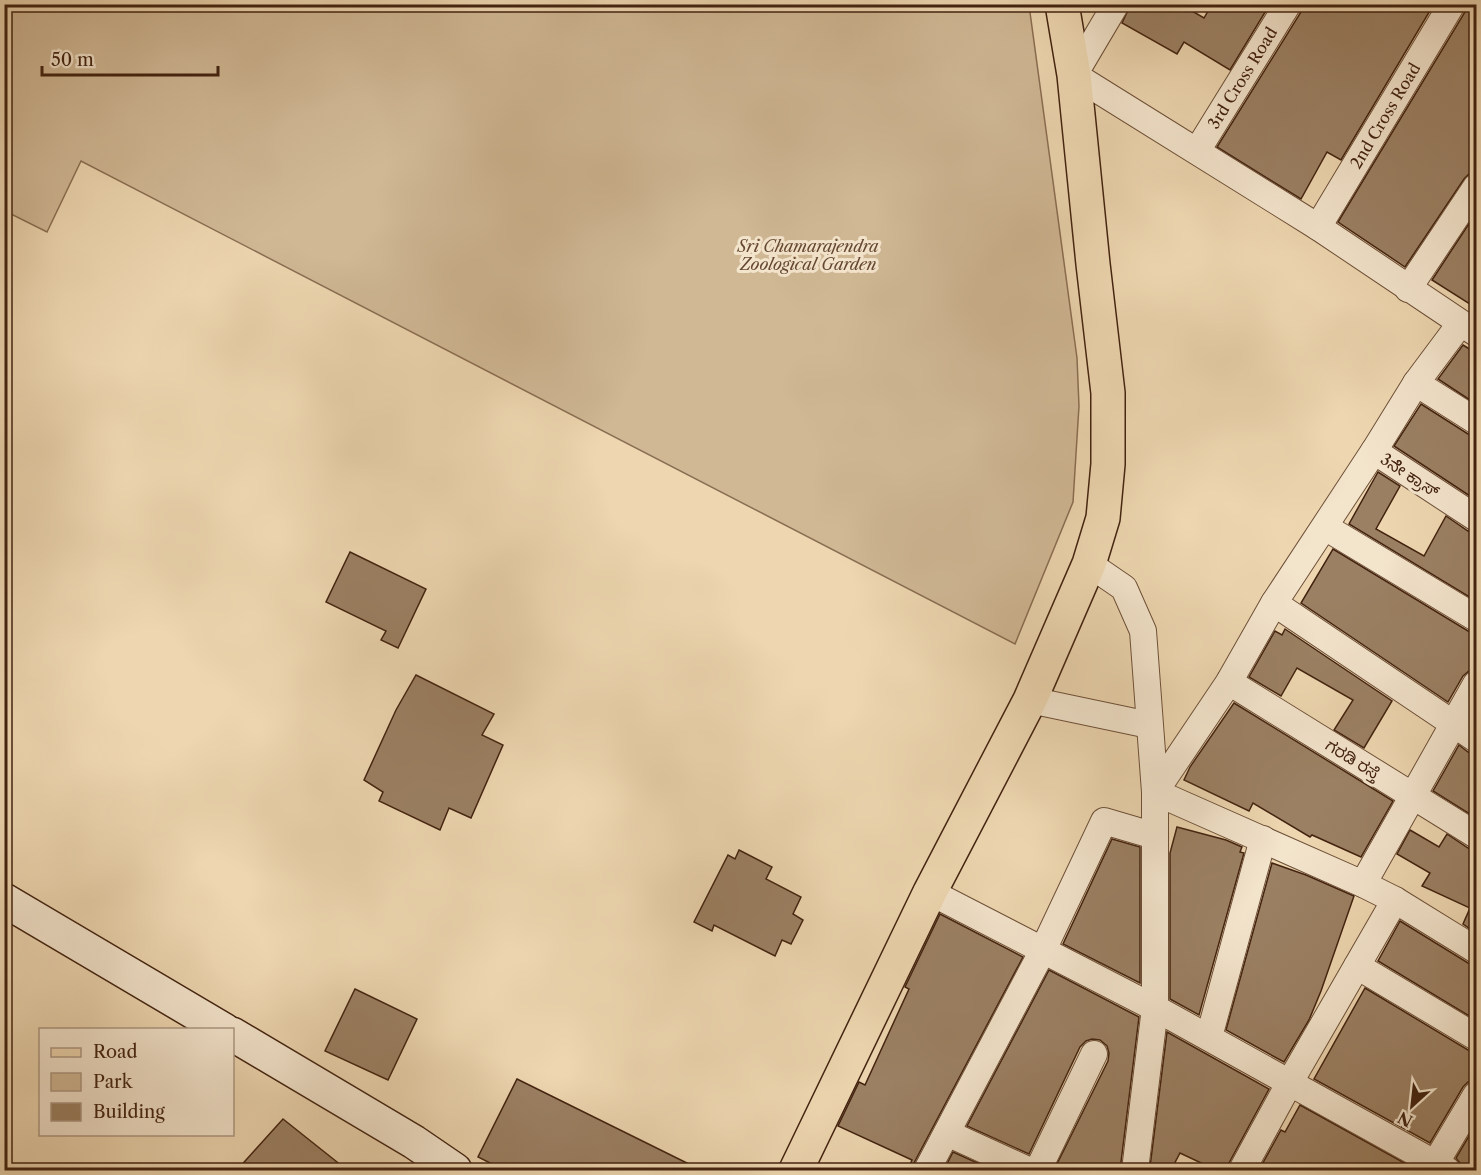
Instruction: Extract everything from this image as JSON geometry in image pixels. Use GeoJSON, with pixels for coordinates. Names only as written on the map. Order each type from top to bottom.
{"type":"FeatureCollection","features":[{"type":"Feature","properties":{"kind":"main road"},"geometry":{"type":"LineString","coordinates":[[796,1170],[930,892],[1030,700],[1089,564],[1103,518],[1108,464],[1108,393],[1074,75],[1062,4]]}},
{"type":"Feature","properties":{"kind":"main road"},"geometry":{"type":"LineString","coordinates":[[4,900],[222,1028]]}},
{"type":"Feature","properties":{"kind":"main road"},"geometry":{"type":"LineString","coordinates":[[234,1035],[414,1142],[455,1170]]}},
{"type":"Feature","properties":{"kind":"street"},"geometry":{"type":"LineString","coordinates":[[1116,4],[1074,75],[1318,227],[1468,328],[1416,383],[1274,603],[1229,682],[1155,792]]}},
{"type":"Feature","properties":{"kind":"street","name":"3rd Cross Road"},"geometry":{"type":"LineString","coordinates":[[1197,151],[1288,4]]}},
{"type":"Feature","properties":{"kind":"street","name":"2nd Cross Road"},"geometry":{"type":"LineString","coordinates":[[1318,227],[1452,4]]}},
{"type":"Feature","properties":{"kind":"street"},"geometry":{"type":"LineString","coordinates":[[1408,289],[1476,187]]}},
{"type":"Feature","properties":{"kind":"street"},"geometry":{"type":"LineString","coordinates":[[1416,383],[1476,422]]}},
{"type":"Feature","properties":{"kind":"street","name":"3ನೆೇ ಕ್ರಾಸ್"},"geometry":{"type":"LineString","coordinates":[[1374,451],[1476,518]]}},
{"type":"Feature","properties":{"kind":"street"},"geometry":{"type":"LineString","coordinates":[[1325,527],[1476,618]]}},
{"type":"Feature","properties":{"kind":"street"},"geometry":{"type":"LineString","coordinates":[[1089,564],[1124,588],[1143,632],[1155,792],[1155,1008],[1135,1170]]}},
{"type":"Feature","properties":{"kind":"street"},"geometry":{"type":"LineString","coordinates":[[1274,603],[1476,739]]}},
{"type":"Feature","properties":{"kind":"street","name":"ಗರಡಿ ರಸ್ತೆ"},"geometry":{"type":"LineString","coordinates":[[1229,682],[1476,835]]}},
{"type":"Feature","properties":{"kind":"street"},"geometry":{"type":"LineString","coordinates":[[1363,885],[1476,684]]}},
{"type":"Feature","properties":{"kind":"street"},"geometry":{"type":"LineString","coordinates":[[1030,700],[1149,724]]}},
{"type":"Feature","properties":{"kind":"street"},"geometry":{"type":"LineString","coordinates":[[1155,792],[1395,900],[1476,950]]}},
{"type":"Feature","properties":{"kind":"street"},"geometry":{"type":"LineString","coordinates":[[927,1170],[1043,950],[1104,820],[1155,836]]}},
{"type":"Feature","properties":{"kind":"street"},"geometry":{"type":"LineString","coordinates":[[1209,1037],[1263,839]]}},
{"type":"Feature","properties":{"kind":"street"},"geometry":{"type":"LineString","coordinates":[[930,892],[1209,1037],[1441,1167],[1476,1095]]}},
{"type":"Feature","properties":{"kind":"street"},"geometry":{"type":"LineString","coordinates":[[1242,1170],[1395,900]]}},
{"type":"Feature","properties":{"kind":"street"},"geometry":{"type":"LineString","coordinates":[[1357,966],[1476,1036]]}},
{"type":"Feature","properties":{"kind":"street"},"geometry":{"type":"LineString","coordinates":[[1038,1170],[1094,1054]]}},
{"type":"Feature","properties":{"kind":"street"},"geometry":{"type":"LineString","coordinates":[[947,1133],[1028,1170]]}},
{"type":"Feature","properties":{"kind":"green space","name":"Sri Chamarajendra Zoological Garden"},"geometry":{"type":"Polygon","coordinates":[[[4,5],[1029,5],[1077,358],[1079,406],[1073,502],[1015,644],[81,161],[47,232],[5,211],[4,5]]]}},
{"type":"Feature","properties":{"kind":"building"},"geometry":{"type":"Polygon","coordinates":[[[1131,4],[1180,4],[1204,18],[1212,4],[1260,4],[1267,9],[1230,70],[1184,42],[1177,54],[1122,23],[1131,4]]]}},
{"type":"Feature","properties":{"kind":"building"},"geometry":{"type":"Polygon","coordinates":[[[1303,4],[1434,4],[1341,160],[1327,152],[1301,199],[1217,147],[1301,12],[1303,4]]]}},
{"type":"Feature","properties":{"kind":"building"},"geometry":{"type":"Polygon","coordinates":[[[1467,4],[1476,4],[1476,172],[1464,179],[1405,267],[1338,222],[1465,12],[1467,4]]]}},
{"type":"Feature","properties":{"kind":"building"},"geometry":{"type":"Polygon","coordinates":[[[1476,213],[1476,308],[1432,280],[1476,213]]]}},
{"type":"Feature","properties":{"kind":"building"},"geometry":{"type":"Polygon","coordinates":[[[1463,345],[1476,353],[1476,404],[1438,379],[1463,345]]]}},
{"type":"Feature","properties":{"kind":"building"},"geometry":{"type":"Polygon","coordinates":[[[1421,404],[1468,434],[1476,436],[1476,500],[1394,446],[1421,404]]]}},
{"type":"Feature","properties":{"kind":"building"},"geometry":{"type":"Polygon","coordinates":[[[1378,472],[1400,486],[1376,529],[1424,556],[1446,516],[1468,531],[1476,533],[1476,601],[1349,524],[1378,472]]]}},
{"type":"Feature","properties":{"kind":"building"},"geometry":{"type":"Polygon","coordinates":[[[1333,549],[1468,631],[1476,633],[1476,669],[1463,676],[1448,702],[1301,603],[1333,549]]]}},
{"type":"Feature","properties":{"kind":"building"},"geometry":{"type":"Polygon","coordinates":[[[350,552],[426,589],[398,648],[381,640],[386,631],[326,602],[350,552]]]}},
{"type":"Feature","properties":{"kind":"building"},"geometry":{"type":"Polygon","coordinates":[[[1285,629],[1392,701],[1364,748],[1334,730],[1353,700],[1297,668],[1281,696],[1249,677],[1275,631],[1282,635],[1285,629]]]}},
{"type":"Feature","properties":{"kind":"building"},"geometry":{"type":"Polygon","coordinates":[[[416,675],[494,714],[482,735],[503,745],[471,818],[449,808],[440,830],[379,801],[383,792],[364,780],[396,710],[416,675]]]}},
{"type":"Feature","properties":{"kind":"building"},"geometry":{"type":"Polygon","coordinates":[[[1234,703],[1393,801],[1361,857],[1312,835],[1310,837],[1253,803],[1249,811],[1184,780],[1190,767],[1234,703]]]}},
{"type":"Feature","properties":{"kind":"building"},"geometry":{"type":"Polygon","coordinates":[[[1459,745],[1468,752],[1476,754],[1476,818],[1433,791],[1459,745]]]}},
{"type":"Feature","properties":{"kind":"building"},"geometry":{"type":"Polygon","coordinates":[[[1177,827],[1226,840],[1242,847],[1240,852],[1244,853],[1199,1015],[1170,999],[1170,853],[1177,827]]]}},
{"type":"Feature","properties":{"kind":"building"},"geometry":{"type":"Polygon","coordinates":[[[1410,830],[1439,847],[1447,834],[1468,848],[1476,850],[1476,933],[1463,924],[1470,908],[1422,886],[1430,873],[1397,854],[1410,830]]]}},
{"type":"Feature","properties":{"kind":"building"},"geometry":{"type":"Polygon","coordinates":[[[1112,839],[1140,847],[1140,983],[1063,944],[1112,839]]]}},
{"type":"Feature","properties":{"kind":"building"},"geometry":{"type":"Polygon","coordinates":[[[739,850],[772,867],[766,879],[801,897],[793,914],[803,920],[791,944],[782,940],[775,956],[714,925],[712,931],[694,922],[728,855],[735,859],[739,850]]]}},
{"type":"Feature","properties":{"kind":"building"},"geometry":{"type":"Polygon","coordinates":[[[1272,863],[1354,896],[1309,1020],[1284,1062],[1226,1030],[1272,863]]]}},
{"type":"Feature","properties":{"kind":"building"},"geometry":{"type":"Polygon","coordinates":[[[940,914],[1023,957],[912,1170],[908,1170],[912,1160],[838,1126],[859,1082],[865,1085],[909,989],[905,987],[940,914]]]}},
{"type":"Feature","properties":{"kind":"building"},"geometry":{"type":"Polygon","coordinates":[[[1400,921],[1468,963],[1476,965],[1476,1020],[1378,961],[1400,921]]]}},
{"type":"Feature","properties":{"kind":"building"},"geometry":{"type":"Polygon","coordinates":[[[1049,970],[1139,1017],[1120,1170],[1054,1170],[1108,1061],[1107,1046],[1100,1040],[1086,1041],[1080,1047],[1029,1154],[967,1126],[1049,970]]]}},
{"type":"Feature","properties":{"kind":"building"},"geometry":{"type":"Polygon","coordinates":[[[1365,988],[1468,1050],[1476,1052],[1476,1080],[1468,1082],[1463,1087],[1430,1143],[1314,1079],[1365,988]]]}},
{"type":"Feature","properties":{"kind":"building"},"geometry":{"type":"Polygon","coordinates":[[[355,989],[417,1019],[388,1080],[325,1051],[355,989]]]}},
{"type":"Feature","properties":{"kind":"building"},"geometry":{"type":"Polygon","coordinates":[[[1167,1032],[1269,1089],[1227,1170],[1216,1170],[1180,1153],[1171,1170],[1158,1170],[1150,1167],[1167,1032]]]}},
{"type":"Feature","properties":{"kind":"building"},"geometry":{"type":"Polygon","coordinates":[[[517,1079],[701,1170],[504,1170],[478,1157],[517,1079]]]}},
{"type":"Feature","properties":{"kind":"building"},"geometry":{"type":"Polygon","coordinates":[[[1300,1105],[1417,1170],[1259,1170],[1281,1130],[1285,1132],[1300,1105]]]}},
{"type":"Feature","properties":{"kind":"building"},"geometry":{"type":"Polygon","coordinates":[[[283,1119],[347,1170],[237,1170],[283,1119]]]}},
{"type":"Feature","properties":{"kind":"building"},"geometry":{"type":"Polygon","coordinates":[[[1476,1124],[1476,1170],[1462,1170],[1456,1158],[1476,1124]]]}},
{"type":"Feature","properties":{"kind":"building"},"geometry":{"type":"Polygon","coordinates":[[[953,1152],[993,1170],[944,1170],[953,1152]]]}}]}
